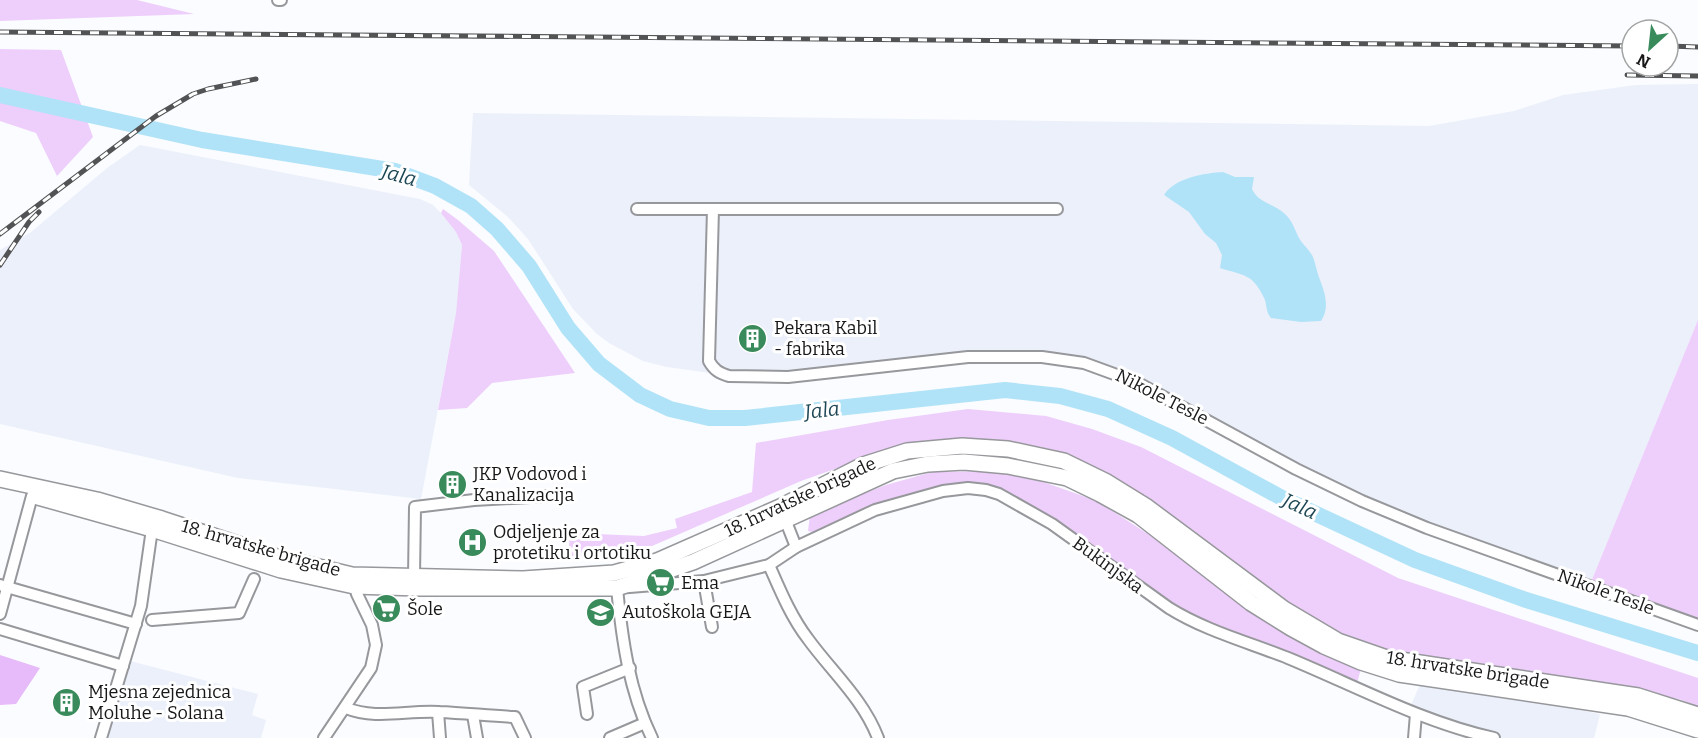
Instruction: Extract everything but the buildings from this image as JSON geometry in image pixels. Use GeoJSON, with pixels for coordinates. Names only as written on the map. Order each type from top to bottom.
{"type":"FeatureCollection","features":[{"type":"Feature","properties":{"kind":"main road","name":"18. hrvatske brigade"},"geometry":{"type":"LineString","coordinates":[[0,489],[152,529],[281,570],[353,580],[453,589],[617,588],[693,562],[783,514],[863,465],[907,452],[962,446],[1008,448],[1064,462],[1105,481],[1148,507],[1284,609],[1338,641],[1387,658],[1638,696],[1698,715]]}},
{"type":"Feature","properties":{"kind":"main road","name":"18. hrvatske brigade"},"geometry":{"type":"LineString","coordinates":[[0,479],[97,500],[353,580],[414,577],[523,579],[614,573],[657,561],[893,471],[928,464],[964,462],[1008,466],[1067,478],[1138,515],[1251,603],[1324,646],[1361,662],[1399,674],[1628,708],[1698,730]]}},
{"type":"Feature","properties":{"kind":"street"},"geometry":{"type":"LineString","coordinates":[[638,209],[1057,209]]}},
{"type":"Feature","properties":{"kind":"street","name":"Nikole Tesle"},"geometry":{"type":"LineString","coordinates":[[713,209],[709,361],[712,368],[720,374],[788,376],[968,357],[1042,357],[1084,363],[1136,382],[1296,469],[1362,501],[1427,528],[1698,625]]}},
{"type":"Feature","properties":{"kind":"street","name":"Bukinjska"},"geometry":{"type":"LineString","coordinates":[[617,588],[704,581],[769,564],[796,547],[875,510],[943,491],[968,488],[986,490],[1021,505],[1052,524],[1189,620],[1288,659],[1416,714],[1452,727],[1494,738]]}},
{"type":"Feature","properties":{"kind":"street"},"geometry":{"type":"LineString","coordinates":[[0,614],[4,586],[32,496]]}},
{"type":"Feature","properties":{"kind":"street"},"geometry":{"type":"LineString","coordinates":[[414,577],[415,507],[474,500],[549,496]]}},
{"type":"Feature","properties":{"kind":"street"},"geometry":{"type":"LineString","coordinates":[[783,514],[796,547]]}},
{"type":"Feature","properties":{"kind":"street"},"geometry":{"type":"LineString","coordinates":[[101,738],[141,606],[152,529]]}},
{"type":"Feature","properties":{"kind":"street"},"geometry":{"type":"LineString","coordinates":[[769,564],[783,598],[806,638],[861,703],[878,738]]}},
{"type":"Feature","properties":{"kind":"street"},"geometry":{"type":"LineString","coordinates":[[152,620],[239,613],[254,579]]}},
{"type":"Feature","properties":{"kind":"street"},"geometry":{"type":"LineString","coordinates":[[324,738],[370,668],[376,645],[372,624],[353,580]]}},
{"type":"Feature","properties":{"kind":"street"},"geometry":{"type":"LineString","coordinates":[[704,581],[712,627]]}},
{"type":"Feature","properties":{"kind":"street"},"geometry":{"type":"LineString","coordinates":[[4,586],[136,624]]}},
{"type":"Feature","properties":{"kind":"street"},"geometry":{"type":"LineString","coordinates":[[617,588],[623,646],[637,701],[652,738]]}},
{"type":"Feature","properties":{"kind":"street"},"geometry":{"type":"LineString","coordinates":[[0,629],[123,666]]}},
{"type":"Feature","properties":{"kind":"street"},"geometry":{"type":"LineString","coordinates":[[587,714],[583,687],[630,668]]}},
{"type":"Feature","properties":{"kind":"street"},"geometry":{"type":"LineString","coordinates":[[345,708],[356,712],[387,715],[438,712],[515,717],[525,738]]}},
{"type":"Feature","properties":{"kind":"street"},"geometry":{"type":"LineString","coordinates":[[438,712],[440,738]]}},
{"type":"Feature","properties":{"kind":"street"},"geometry":{"type":"LineString","coordinates":[[1414,738],[1416,714]]}},
{"type":"Feature","properties":{"kind":"street"},"geometry":{"type":"LineString","coordinates":[[473,715],[477,738]]}},
{"type":"Feature","properties":{"kind":"street"},"geometry":{"type":"LineString","coordinates":[[610,738],[645,723]]}},
{"type":"Feature","properties":{"kind":"shaded area"},"geometry":{"type":"Polygon","coordinates":[[[0,0],[137,0],[194,14],[0,21],[0,0]]]}},
{"type":"Feature","properties":{"kind":"shaded area"},"geometry":{"type":"Polygon","coordinates":[[[0,49],[61,50],[93,137],[57,176],[36,133],[0,121],[0,49]]]}},
{"type":"Feature","properties":{"kind":"shaded area"},"geometry":{"type":"Polygon","coordinates":[[[1698,84],[1698,320],[1589,587],[1362,501],[1196,413],[1084,363],[968,357],[788,377],[732,376],[667,367],[643,361],[597,334],[573,309],[528,239],[508,217],[469,185],[473,113],[1429,126],[1514,111],[1563,95],[1636,85],[1698,84]]]}},
{"type":"Feature","properties":{"kind":"shaded area"},"geometry":{"type":"Polygon","coordinates":[[[140,145],[420,199],[433,205],[441,213],[456,232],[462,245],[456,313],[421,499],[238,478],[0,424],[0,250],[30,233],[107,168],[140,145]]]}},
{"type":"Feature","properties":{"kind":"shaded area"},"geometry":{"type":"Polygon","coordinates":[[[443,209],[494,251],[575,373],[492,383],[467,408],[438,410],[456,313],[462,245],[456,232],[441,213],[443,209]]]}},
{"type":"Feature","properties":{"kind":"shaded area"},"geometry":{"type":"Polygon","coordinates":[[[1698,320],[1698,625],[1589,587],[1698,320]]]}},
{"type":"Feature","properties":{"kind":"shaded area"},"geometry":{"type":"Polygon","coordinates":[[[968,409],[1046,416],[1092,429],[1141,447],[1398,578],[1698,678],[1698,707],[1679,699],[1389,654],[1343,639],[1309,620],[1192,534],[1026,447],[877,454],[801,481],[652,546],[568,561],[570,533],[644,536],[677,528],[675,519],[752,492],[756,443],[888,420],[968,409]]]}},
{"type":"Feature","properties":{"kind":"shaded area"},"geometry":{"type":"Polygon","coordinates":[[[986,471],[1035,479],[1097,501],[1148,534],[1211,580],[1361,668],[1357,684],[1204,622],[1173,605],[1037,508],[1009,494],[970,483],[875,507],[812,532],[808,531],[810,515],[886,485],[932,472],[986,471]]]}},
{"type":"Feature","properties":{"kind":"shaded area"},"geometry":{"type":"Polygon","coordinates":[[[0,655],[40,668],[16,704],[0,705],[0,655]]]}},
{"type":"Feature","properties":{"kind":"shaded area"},"geometry":{"type":"Polygon","coordinates":[[[130,661],[258,694],[252,715],[266,720],[261,738],[108,738],[130,661]]]}},
{"type":"Feature","properties":{"kind":"shaded area"},"geometry":{"type":"Polygon","coordinates":[[[1422,680],[1600,714],[1594,738],[1503,738],[1449,722],[1411,705],[1422,680]]]}},
{"type":"Feature","properties":{"kind":"water"},"geometry":{"type":"Polygon","coordinates":[[[1223,172],[1235,177],[1254,177],[1252,189],[1255,194],[1281,210],[1290,219],[1299,238],[1313,257],[1324,290],[1326,306],[1321,321],[1301,322],[1271,318],[1261,291],[1252,280],[1220,268],[1222,255],[1216,243],[1205,234],[1189,212],[1164,195],[1175,184],[1182,181],[1199,175],[1223,172]]]}},
{"type":"Feature","properties":{"kind":"waterway","name":"Jala"},"geometry":{"type":"LineString","coordinates":[[0,95],[202,140],[395,171],[435,186],[471,206],[497,229],[529,266],[568,328],[599,364],[640,395],[670,409],[709,418],[745,418],[1005,390],[1060,396],[1108,409],[1172,438],[1282,498],[1415,560],[1526,600],[1698,653]]}},
{"type":"Feature","properties":{"kind":"railway"},"geometry":{"type":"LineString","coordinates":[[0,32],[1620,46]]}},
{"type":"Feature","properties":{"kind":"railway"},"geometry":{"type":"LineString","coordinates":[[1680,46],[1698,47]]}},
{"type":"Feature","properties":{"kind":"railway"},"geometry":{"type":"LineString","coordinates":[[1680,76],[1698,76]]}},
{"type":"Feature","properties":{"kind":"railway"},"geometry":{"type":"LineString","coordinates":[[0,234],[156,116],[193,94],[256,79]]}},
{"type":"Feature","properties":{"kind":"railway"},"geometry":{"type":"LineString","coordinates":[[0,265],[29,222],[39,212]]}},
{"type":"Feature","properties":{"kind":"place","name":"Pekara Kabil - fabrika"},"geometry":{"type":"Point","coordinates":[753,338]}},
{"type":"Feature","properties":{"kind":"place","name":"JKP Vodovod i Kanalizacija"},"geometry":{"type":"Point","coordinates":[452,484]}},
{"type":"Feature","properties":{"kind":"place","name":"Odjeljenje za protetiku i ortotiku"},"geometry":{"type":"Point","coordinates":[472,542]}},
{"type":"Feature","properties":{"kind":"place","name":"Ema"},"geometry":{"type":"Point","coordinates":[660,583]}},
{"type":"Feature","properties":{"kind":"place","name":"Šole"},"geometry":{"type":"Point","coordinates":[386,609]}},
{"type":"Feature","properties":{"kind":"place","name":"Autoškola GEJA"},"geometry":{"type":"Point","coordinates":[601,612]}},
{"type":"Feature","properties":{"kind":"place","name":"Mjesna zejednica Moluhe - Solana"},"geometry":{"type":"Point","coordinates":[67,702]}}]}
